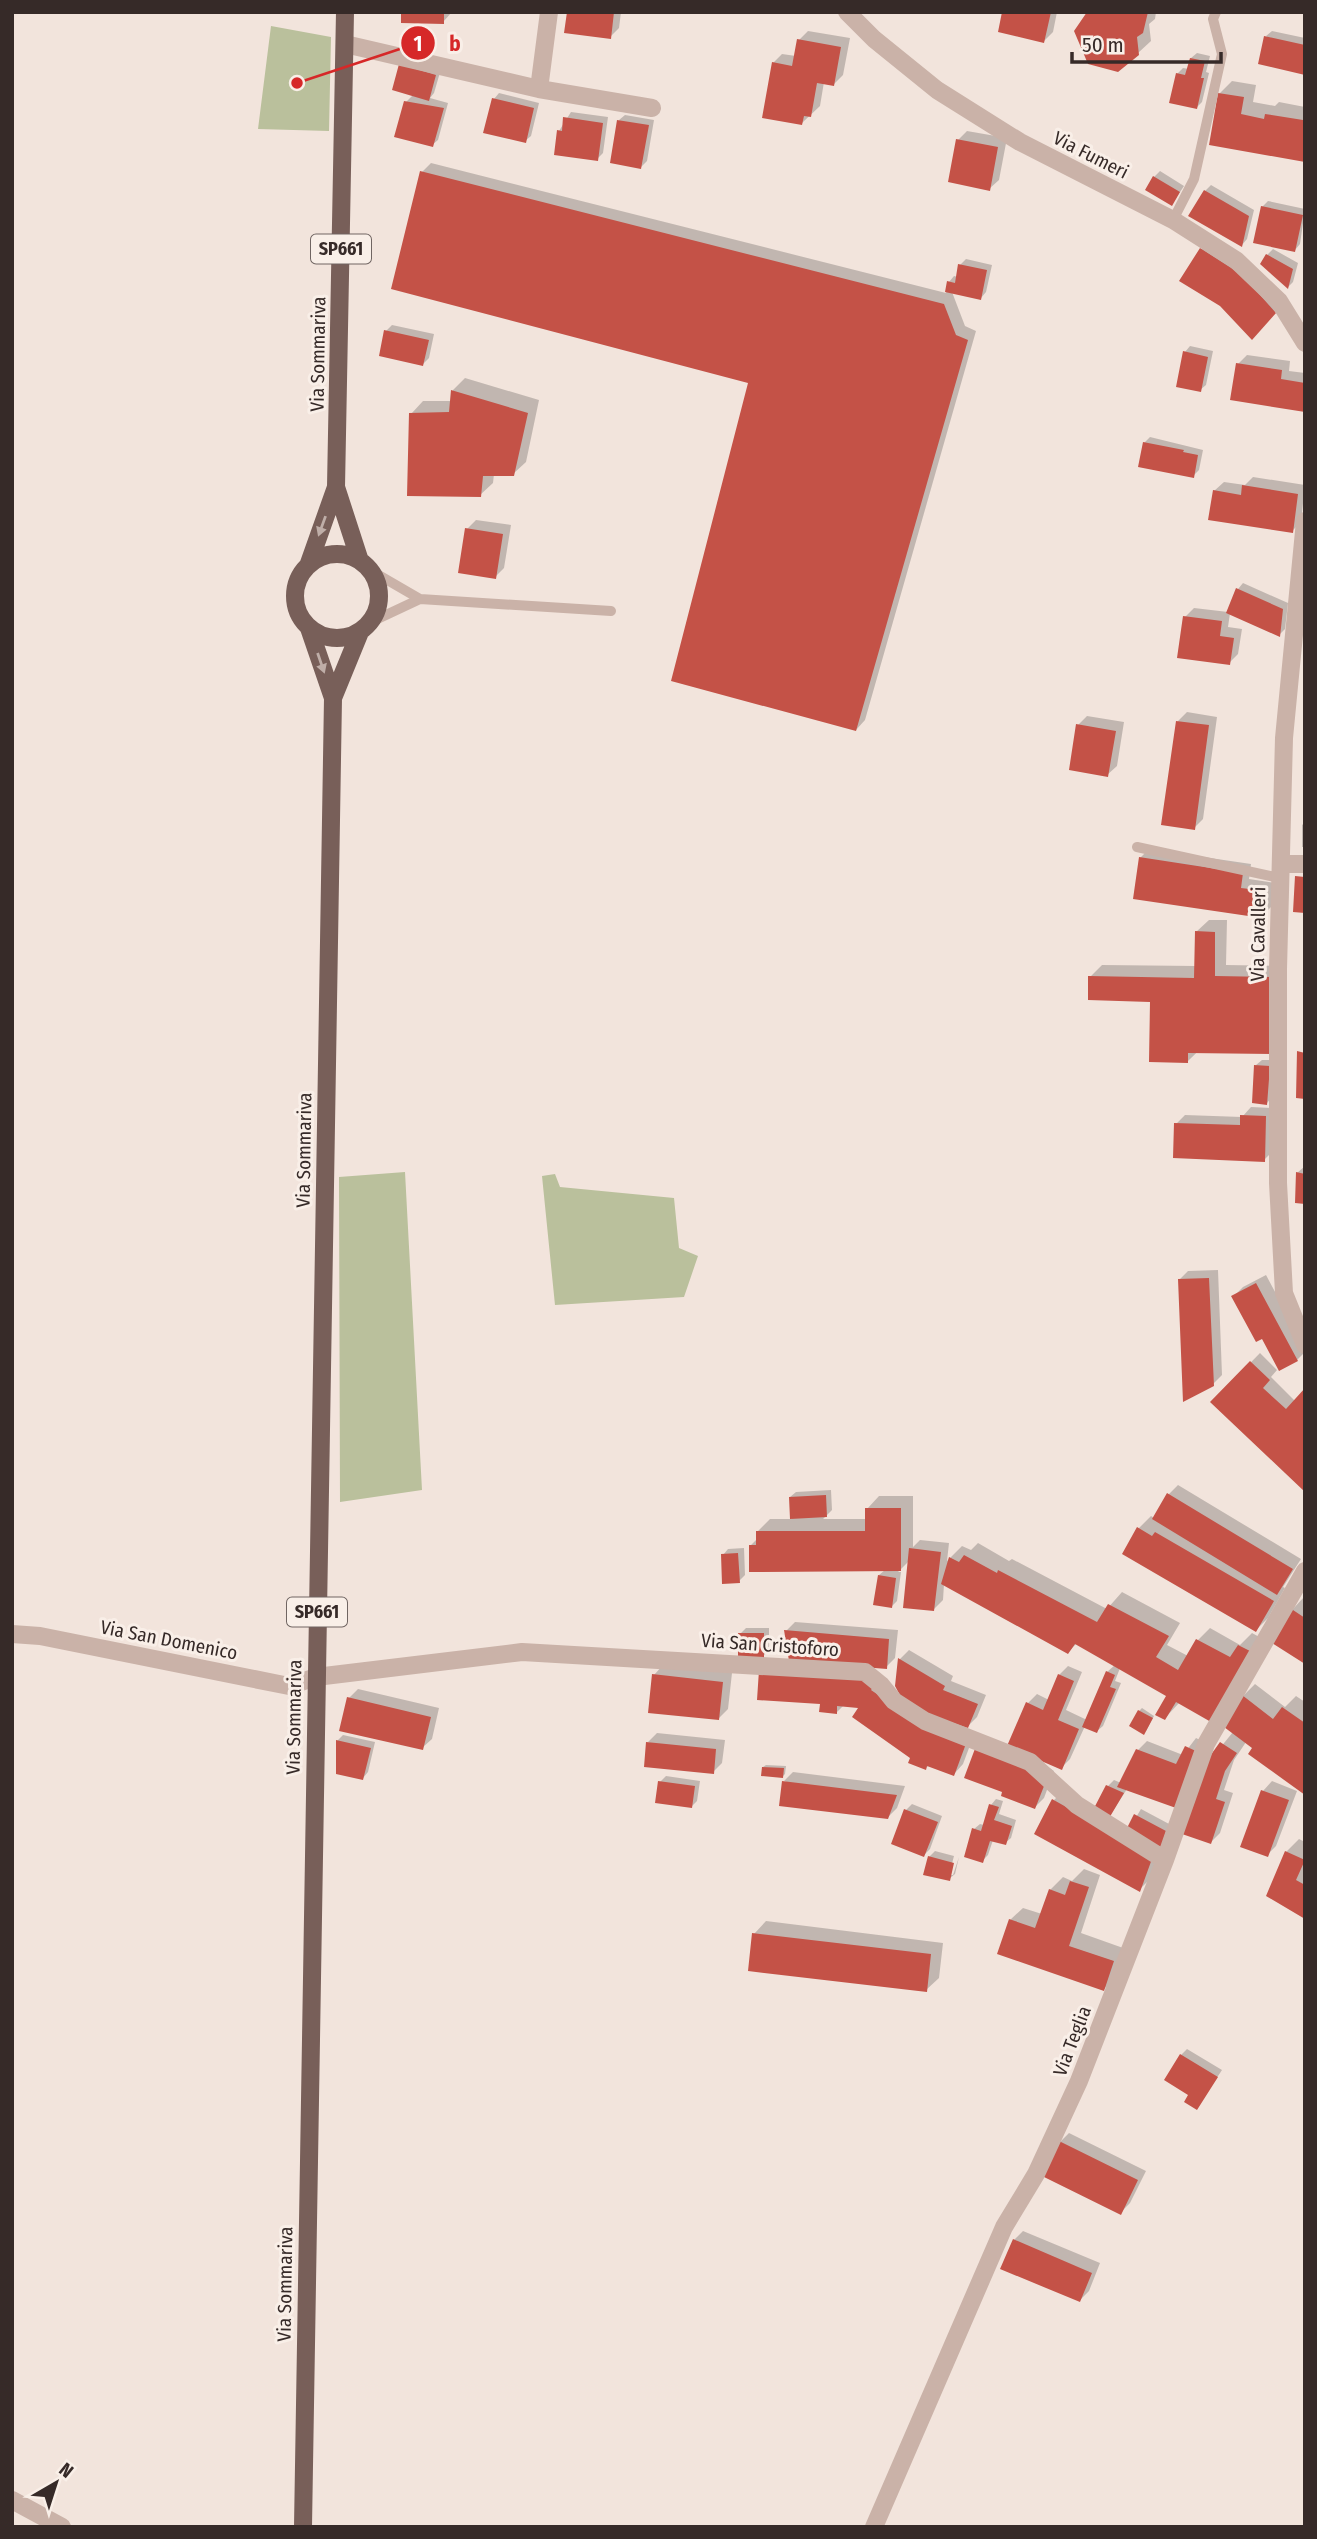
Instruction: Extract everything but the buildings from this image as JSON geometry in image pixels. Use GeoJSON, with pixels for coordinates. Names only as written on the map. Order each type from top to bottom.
{"type":"FeatureCollection","features":[{"type":"Feature","properties":{"kind":"main road","name":"Via Sommariva"},"geometry":{"type":"LineString","coordinates":[[308,566],[337,486],[345,12]]}},
{"type":"Feature","properties":{"kind":"main road","name":"Via Sommariva"},"geometry":{"type":"LineString","coordinates":[[337,486],[365,566]]}},
{"type":"Feature","properties":{"kind":"main road"},"geometry":{"type":"LineString","coordinates":[[333,554],[347,555],[365,566],[377,582],[379,596],[377,610],[366,627],[348,637],[334,639],[309,628],[300,617],[295,590],[308,566],[333,554]]}},
{"type":"Feature","properties":{"kind":"main road","name":"Via Sommariva"},"geometry":{"type":"LineString","coordinates":[[333,698],[366,627]]}},
{"type":"Feature","properties":{"kind":"main road","name":"Via Sommariva"},"geometry":{"type":"LineString","coordinates":[[303,2527],[333,698],[309,628]]}},
{"type":"Feature","properties":{"kind":"street"},"geometry":{"type":"LineString","coordinates":[[539,89],[549,12]]}},
{"type":"Feature","properties":{"kind":"street","name":"Via Fumeri"},"geometry":{"type":"LineString","coordinates":[[847,12],[874,39],[937,90],[1020,142],[1173,220],[1236,260],[1279,301],[1305,343]]}},
{"type":"Feature","properties":{"kind":"street"},"geometry":{"type":"LineString","coordinates":[[345,44],[539,89],[652,108]]}},
{"type":"Feature","properties":{"kind":"street","name":"Via Cavalleri"},"geometry":{"type":"LineString","coordinates":[[1305,521],[1284,738],[1278,1183],[1284,1293],[1305,1345]]}},
{"type":"Feature","properties":{"kind":"street"},"geometry":{"type":"LineString","coordinates":[[1281,871],[1305,864]]}},
{"type":"Feature","properties":{"kind":"street","name":"Via Teglia"},"geometry":{"type":"LineString","coordinates":[[874,2527],[1004,2227],[1036,2174],[1062,2121],[1165,1860],[1206,1744],[1305,1571]]}},
{"type":"Feature","properties":{"kind":"street","name":"Via San Domenico"},"geometry":{"type":"LineString","coordinates":[[12,1634],[40,1636],[289,1686],[316,1677]]}},
{"type":"Feature","properties":{"kind":"street","name":"Via San Cristoforo"},"geometry":{"type":"LineString","coordinates":[[316,1677],[523,1652],[865,1672],[881,1685],[894,1701],[925,1721],[1030,1762],[1077,1805],[1165,1860]]}},
{"type":"Feature","properties":{"kind":"street"},"geometry":{"type":"LineString","coordinates":[[12,2500],[62,2527]]}},
{"type":"Feature","properties":{"kind":"lane"},"geometry":{"type":"LineString","coordinates":[[1173,220],[1194,179],[1222,54],[1213,19],[1216,12]]}},
{"type":"Feature","properties":{"kind":"lane"},"geometry":{"type":"LineString","coordinates":[[365,566],[420,599],[611,611]]}},
{"type":"Feature","properties":{"kind":"lane"},"geometry":{"type":"LineString","coordinates":[[366,627],[420,599]]}},
{"type":"Feature","properties":{"kind":"lane"},"geometry":{"type":"LineString","coordinates":[[1137,847],[1281,871]]}},
{"type":"Feature","properties":{"kind":"green space"},"geometry":{"type":"Polygon","coordinates":[[[271,26],[331,37],[329,131],[258,129],[271,26]]]}},
{"type":"Feature","properties":{"kind":"green space"},"geometry":{"type":"Polygon","coordinates":[[[405,1172],[422,1490],[340,1502],[339,1177],[405,1172]]]}},
{"type":"Feature","properties":{"kind":"green space"},"geometry":{"type":"Polygon","coordinates":[[[555,1174],[560,1187],[674,1198],[679,1248],[698,1256],[684,1297],[555,1305],[542,1176],[555,1174]]]}},
{"type":"Feature","properties":{"kind":"place","name":"b"},"geometry":{"type":"Point","coordinates":[297,83]}}]}
